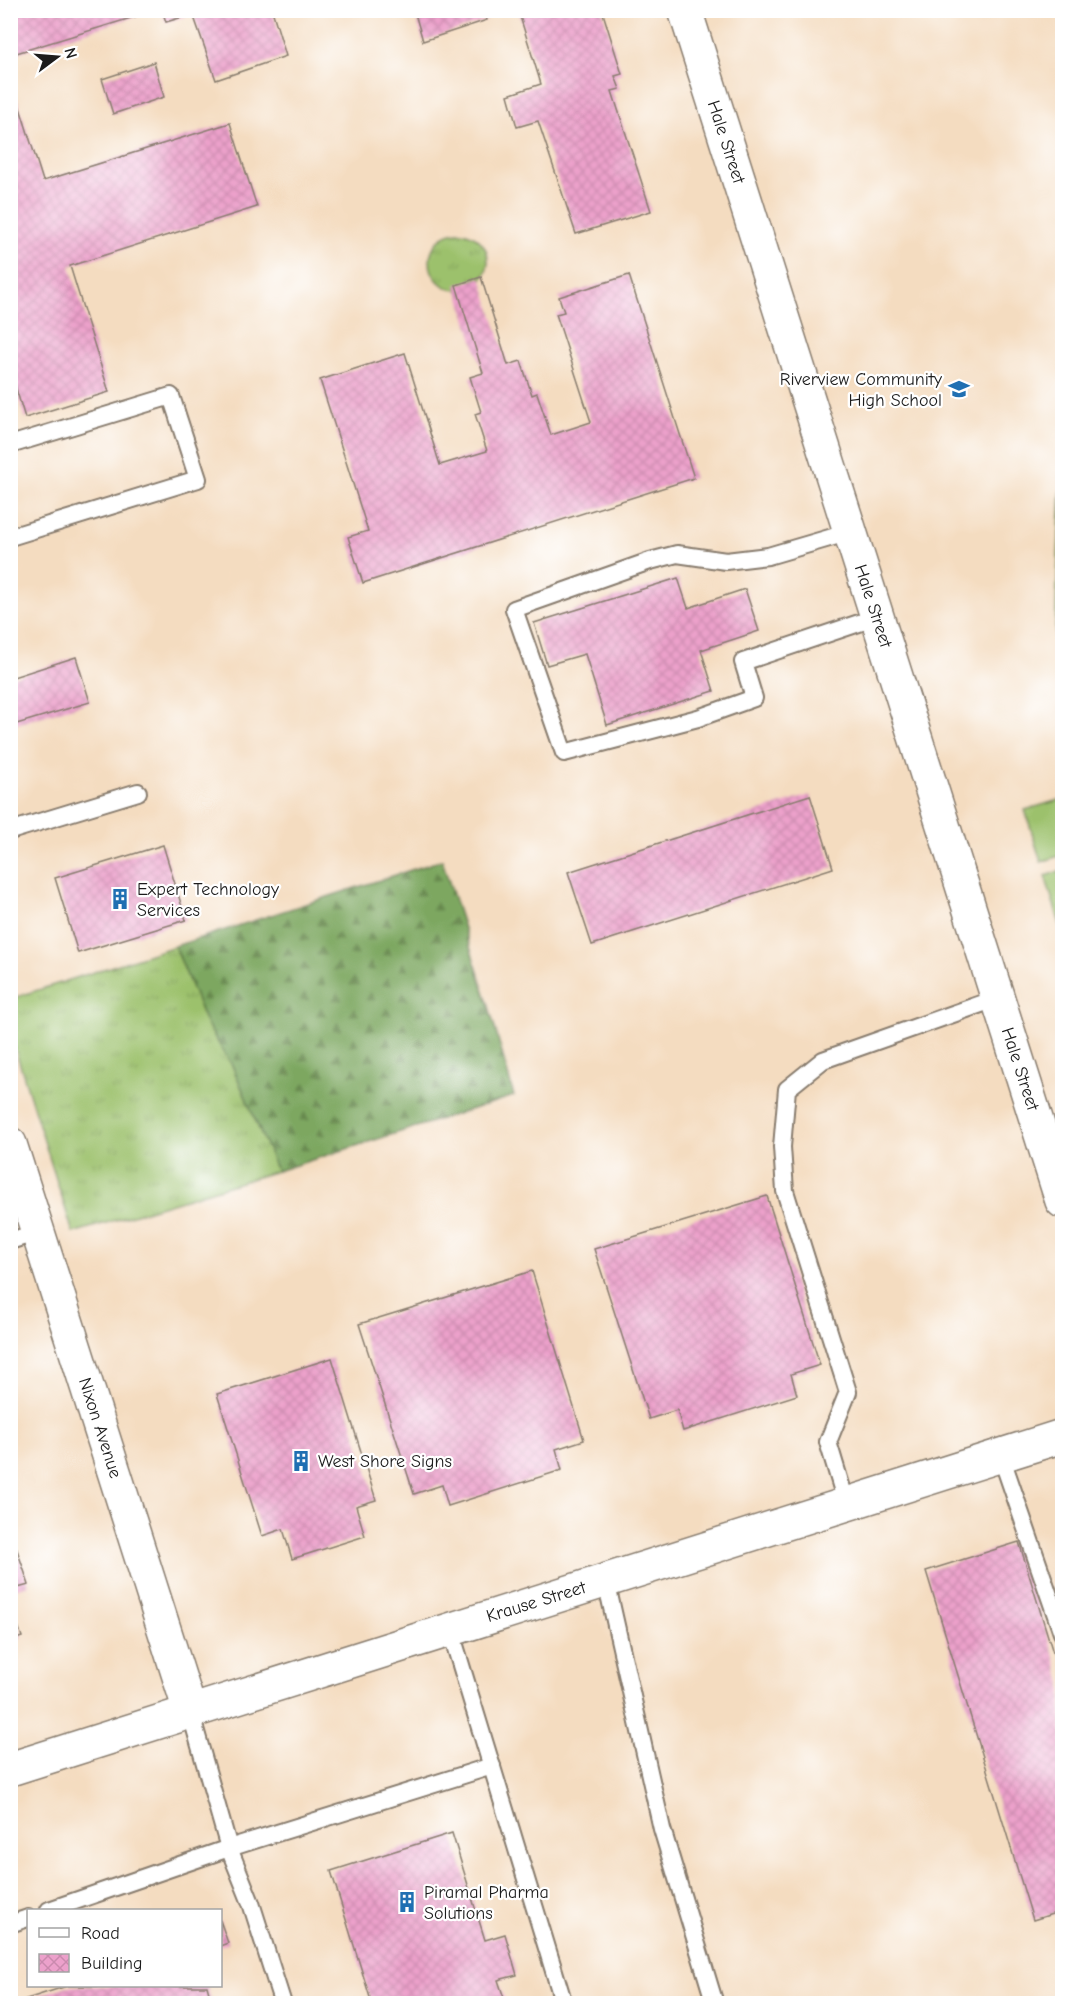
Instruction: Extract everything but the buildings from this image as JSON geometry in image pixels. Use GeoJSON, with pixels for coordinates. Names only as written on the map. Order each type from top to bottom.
{"type":"FeatureCollection","features":[{"type":"Feature","properties":{"kind":"street","name":"Hale Street"},"geometry":{"type":"LineString","coordinates":[[685,10],[1062,1201]]}},
{"type":"Feature","properties":{"kind":"street","name":"Nixon Avenue"},"geometry":{"type":"LineString","coordinates":[[10,1144],[24,1236],[190,1711]]}},
{"type":"Feature","properties":{"kind":"street","name":"Krause Street"},"geometry":{"type":"LineString","coordinates":[[10,1769],[1062,1436]]}},
{"type":"Feature","properties":{"kind":"lane"},"geometry":{"type":"LineString","coordinates":[[10,445],[171,396],[198,479],[10,537]]}},
{"type":"Feature","properties":{"kind":"lane"},"geometry":{"type":"LineString","coordinates":[[850,532],[768,556],[726,561],[677,554],[650,561],[514,609],[564,753],[698,718],[754,698],[743,662],[877,616]]}},
{"type":"Feature","properties":{"kind":"lane"},"geometry":{"type":"LineString","coordinates":[[10,831],[138,792]]}},
{"type":"Feature","properties":{"kind":"lane"},"geometry":{"type":"LineString","coordinates":[[848,1504],[828,1442],[848,1392],[785,1191],[782,1147],[787,1089],[823,1060],[998,998]]}},
{"type":"Feature","properties":{"kind":"lane"},"geometry":{"type":"LineString","coordinates":[[1001,1456],[1062,1633]]}},
{"type":"Feature","properties":{"kind":"lane"},"geometry":{"type":"LineString","coordinates":[[606,1581],[662,1829],[715,2004]]}},
{"type":"Feature","properties":{"kind":"lane"},"geometry":{"type":"LineString","coordinates":[[450,1629],[564,2004]]}},
{"type":"Feature","properties":{"kind":"lane"},"geometry":{"type":"LineString","coordinates":[[190,1711],[229,1848],[251,1904],[283,2004]]}},
{"type":"Feature","properties":{"kind":"lane"},"geometry":{"type":"LineString","coordinates":[[55,1909],[229,1848],[492,1766]]}},
{"type":"Feature","properties":{"kind":"lane"},"geometry":{"type":"LineString","coordinates":[[10,1924],[27,1918]]}},
{"type":"Feature","properties":{"kind":"green space"},"geometry":{"type":"Polygon","coordinates":[[[459,232],[470,234],[483,245],[488,261],[486,272],[475,285],[459,290],[448,288],[435,277],[430,261],[432,250],[443,237],[459,232]]]}},
{"type":"Feature","properties":{"kind":"green space"},"geometry":{"type":"Polygon","coordinates":[[[1062,459],[1062,658],[1054,658],[1062,459]]]}},
{"type":"Feature","properties":{"kind":"green space"},"geometry":{"type":"Polygon","coordinates":[[[1062,799],[1062,855],[1041,862],[1025,810],[1062,799]]]}},
{"type":"Feature","properties":{"kind":"green space"},"geometry":{"type":"Polygon","coordinates":[[[442,860],[488,1003],[514,1096],[277,1171],[232,1065],[206,1023],[175,946],[442,860]]]}},
{"type":"Feature","properties":{"kind":"green space"},"geometry":{"type":"Polygon","coordinates":[[[1062,870],[1062,926],[1061,927],[1045,876],[1062,870]]]}},
{"type":"Feature","properties":{"kind":"green space"},"geometry":{"type":"Polygon","coordinates":[[[175,946],[206,1023],[232,1065],[277,1171],[73,1233],[11,1036],[10,999],[175,946]]]}},
{"type":"Feature","properties":{"kind":"place","name":"Riverview Community High School"},"geometry":{"type":"Point","coordinates":[959,389]}},
{"type":"Feature","properties":{"kind":"place","name":"Expert Technology Services"},"geometry":{"type":"Point","coordinates":[120,899]}},
{"type":"Feature","properties":{"kind":"place","name":"West Shore Signs"},"geometry":{"type":"Point","coordinates":[301,1461]}},
{"type":"Feature","properties":{"kind":"place","name":"Piramal Pharma Solutions"},"geometry":{"type":"Point","coordinates":[407,1902]}}]}
